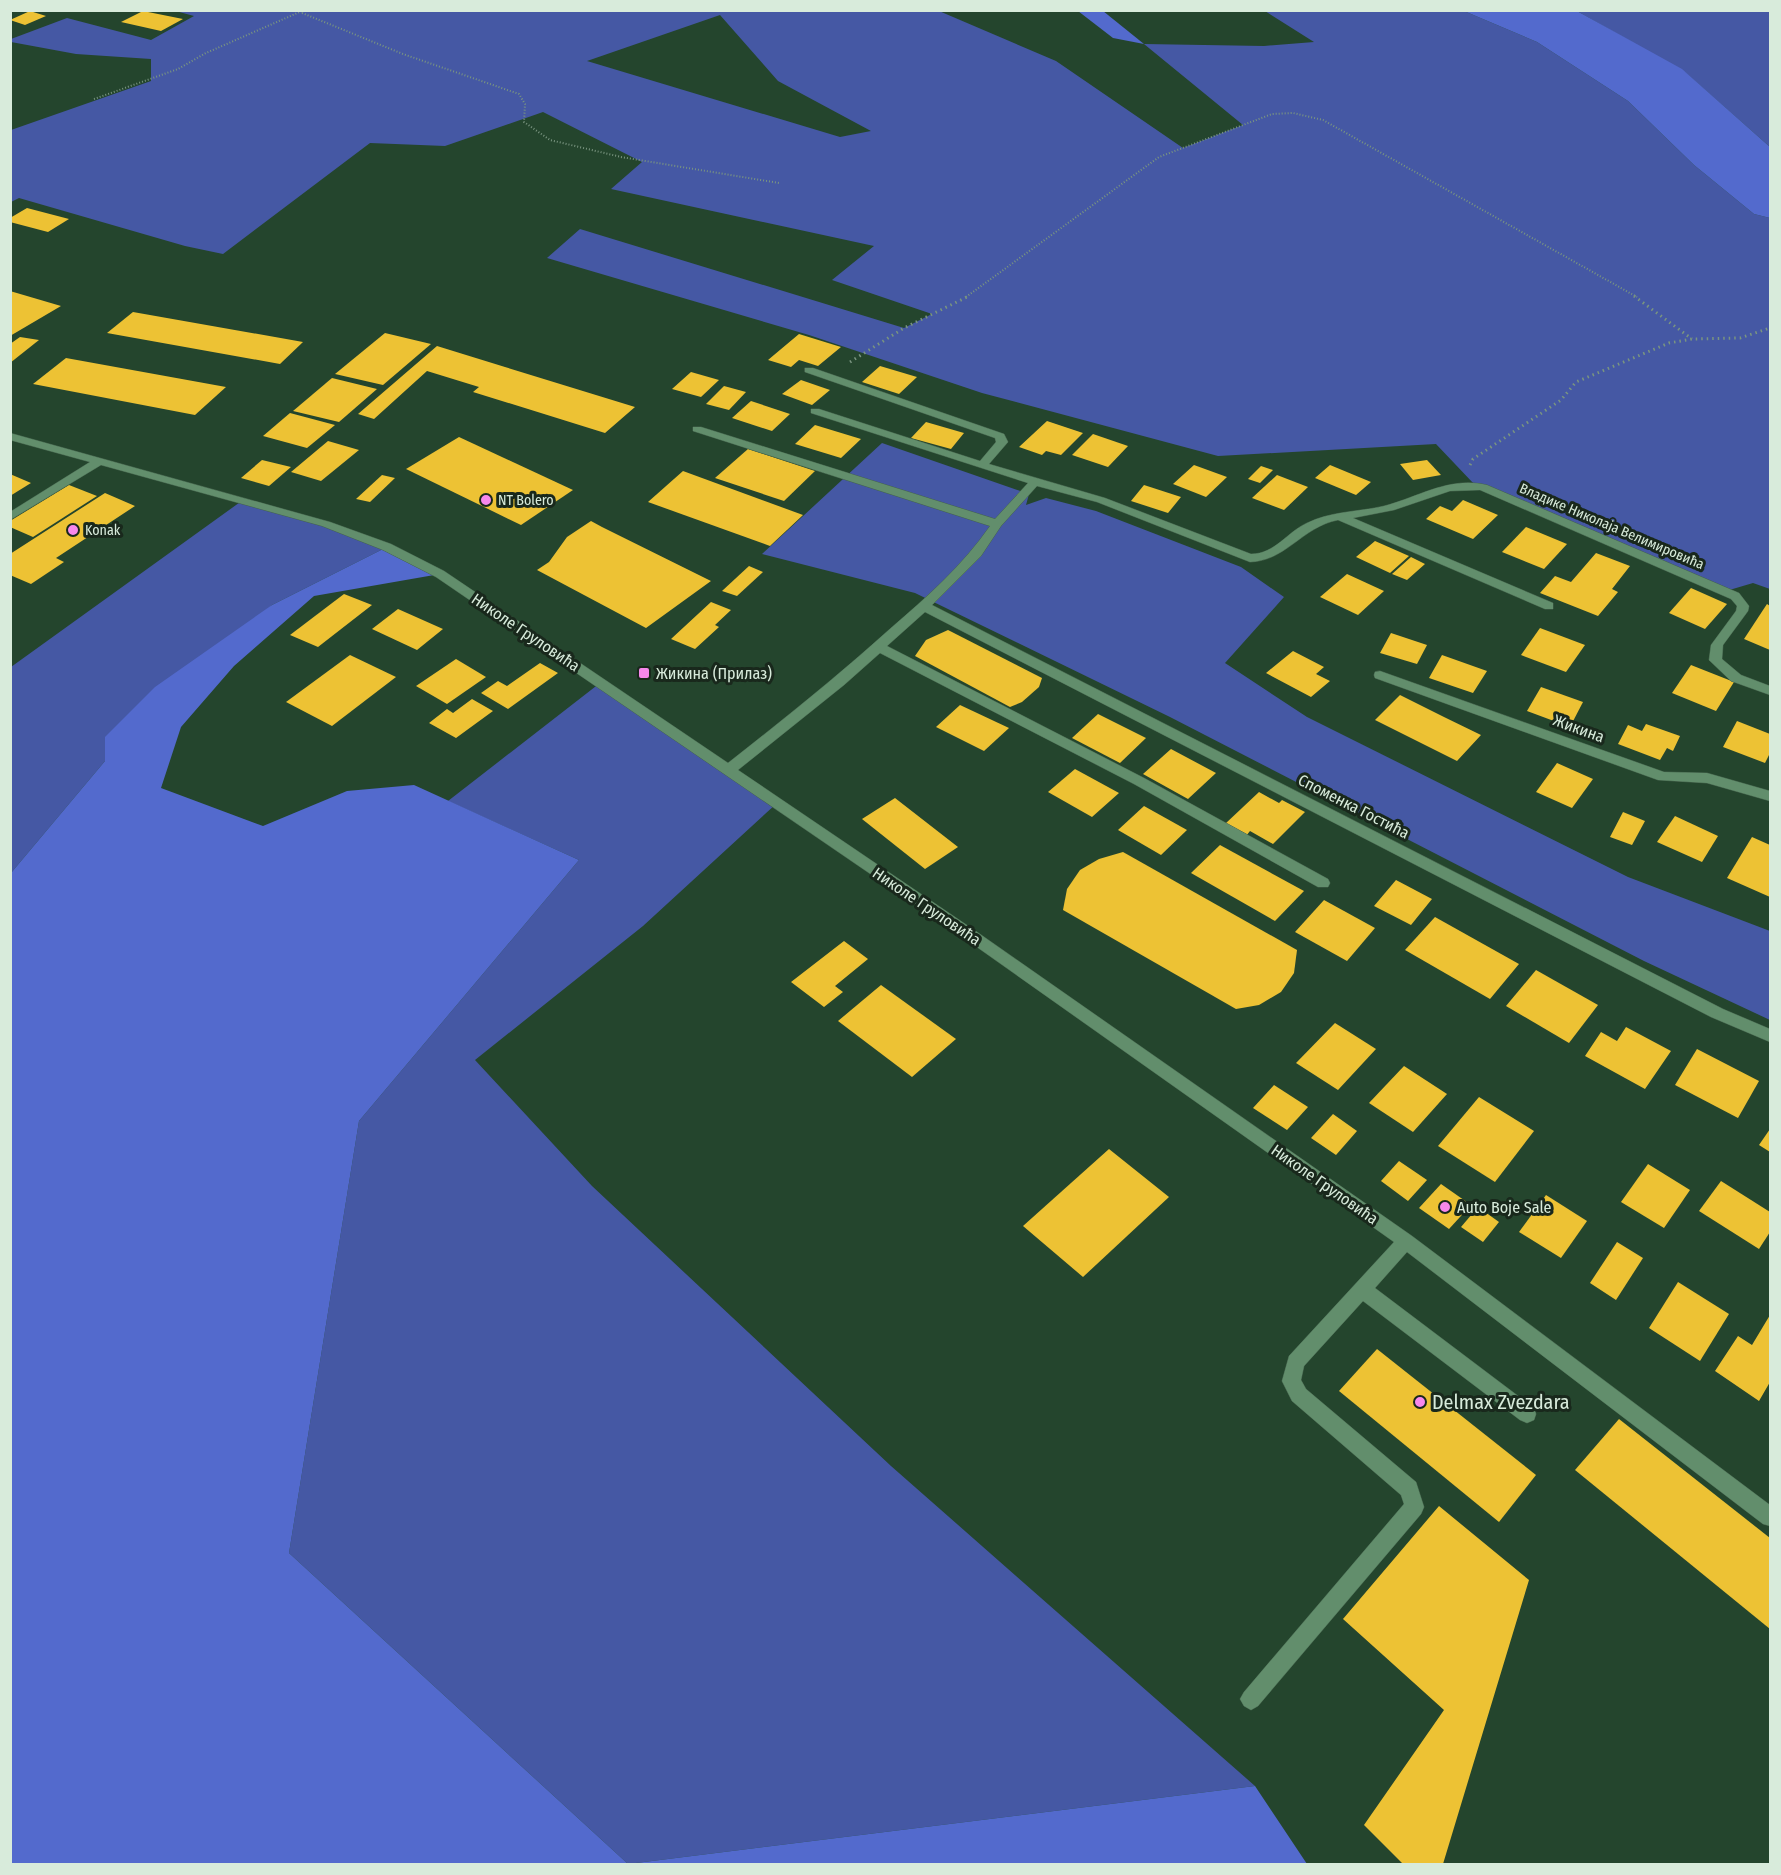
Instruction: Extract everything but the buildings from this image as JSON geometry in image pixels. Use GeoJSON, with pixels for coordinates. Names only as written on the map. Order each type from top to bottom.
{"type":"FeatureCollection","features":[{"type":"Feature","properties":{"kind":"street"},"geometry":{"type":"LineString","coordinates":[[809,370],[1000,436],[1002,442],[982,465]]}},
{"type":"Feature","properties":{"kind":"street"},"geometry":{"type":"LineString","coordinates":[[815,411],[1035,482],[1101,500],[1250,558],[1266,558],[1311,525],[1390,508],[1451,487],[1474,484]]}},
{"type":"Feature","properties":{"kind":"street"},"geometry":{"type":"LineString","coordinates":[[697,429],[997,524]]}},
{"type":"Feature","properties":{"kind":"street","name":"Николе Груловића"},"geometry":{"type":"LineString","coordinates":[[10,436],[326,524],[411,558],[450,581],[981,943],[1406,1241],[1770,1517]]}},
{"type":"Feature","properties":{"kind":"street"},"geometry":{"type":"LineString","coordinates":[[10,517],[101,460]]}},
{"type":"Feature","properties":{"kind":"street"},"geometry":{"type":"LineString","coordinates":[[729,770],[766,743],[924,606],[977,553],[997,524],[1035,482]]}},
{"type":"Feature","properties":{"kind":"street","name":"Владике Николаја Велимировића"},"geometry":{"type":"LineString","coordinates":[[1474,484],[1688,573],[1735,596],[1743,606],[1742,611],[1717,645],[1715,660],[1736,678],[1770,691]]}},
{"type":"Feature","properties":{"kind":"street"},"geometry":{"type":"LineString","coordinates":[[1340,517],[1549,606]]}},
{"type":"Feature","properties":{"kind":"street","name":"Споменка Гостића"},"geometry":{"type":"LineString","coordinates":[[924,606],[1718,1013],[1770,1036]]}},
{"type":"Feature","properties":{"kind":"street"},"geometry":{"type":"LineString","coordinates":[[879,647],[1139,781],[1323,883]]}},
{"type":"Feature","properties":{"kind":"street","name":"Жикина"},"geometry":{"type":"LineString","coordinates":[[1380,675],[1663,777],[1707,778],[1770,796]]}},
{"type":"Feature","properties":{"kind":"street"},"geometry":{"type":"LineString","coordinates":[[1251,1699],[1414,1507],[1409,1489],[1299,1395],[1291,1381],[1296,1362],[1406,1241]]}},
{"type":"Feature","properties":{"kind":"street"},"geometry":{"type":"LineString","coordinates":[[1362,1288],[1527,1414]]}},
{"type":"Feature","properties":{"kind":"path"},"geometry":{"type":"LineString","coordinates":[[94,99],[178,69],[206,53],[302,12],[403,54],[519,94],[525,104],[524,122],[550,140],[621,158],[779,183]]}},
{"type":"Feature","properties":{"kind":"path"},"geometry":{"type":"LineString","coordinates":[[827,377],[904,328],[974,293],[1160,157],[1272,114],[1293,113],[1323,120],[1644,301],[1692,339]]}},
{"type":"Feature","properties":{"kind":"path"},"geometry":{"type":"LineString","coordinates":[[1474,484],[1468,469],[1473,459],[1561,400],[1576,382],[1669,344],[1692,339],[1740,338],[1770,328]]}},
{"type":"Feature","properties":{"kind":"shaded area"},"geometry":{"type":"Polygon","coordinates":[[[172,10],[939,11],[1056,61],[1183,148],[1243,125],[1144,44],[1264,46],[1314,42],[1265,11],[1464,11],[1537,42],[1628,101],[1694,165],[1754,214],[1770,218],[1770,589],[1753,583],[1726,591],[1474,484],[1436,444],[1218,456],[982,393],[809,335],[547,258],[580,229],[904,328],[932,314],[832,280],[874,246],[611,189],[642,162],[543,112],[445,146],[370,143],[223,254],[185,246],[19,198],[11,202],[11,130],[151,81],[151,59],[76,54],[11,42],[11,39],[67,18],[151,40],[194,16],[172,10]],[[720,15],[587,61],[840,137],[871,131],[778,81],[720,15]]]}},
{"type":"Feature","properties":{"kind":"shaded area"},"geometry":{"type":"Polygon","coordinates":[[[1078,11],[1103,11],[1144,44],[1113,38],[1078,11]]]}},
{"type":"Feature","properties":{"kind":"shaded area"},"geometry":{"type":"Polygon","coordinates":[[[1464,11],[1577,11],[1682,69],[1770,147],[1770,218],[1754,214],[1694,165],[1628,101],[1537,42],[1464,11]]]}},
{"type":"Feature","properties":{"kind":"shaded area"},"geometry":{"type":"Polygon","coordinates":[[[1577,11],[1770,11],[1770,147],[1686,73],[1577,11]]]}},
{"type":"Feature","properties":{"kind":"shaded area"},"geometry":{"type":"Polygon","coordinates":[[[882,443],[1029,494],[1026,505],[1046,498],[1096,511],[1241,567],[1284,597],[1225,663],[1307,717],[1628,877],[1770,931],[1770,1020],[1644,961],[1170,717],[915,593],[762,554],[882,443]]]}},
{"type":"Feature","properties":{"kind":"shaded area"},"geometry":{"type":"Polygon","coordinates":[[[243,500],[387,547],[272,605],[105,761],[11,873],[11,667],[243,500]]]}},
{"type":"Feature","properties":{"kind":"shaded area"},"geometry":{"type":"Polygon","coordinates":[[[387,547],[440,574],[314,596],[234,666],[181,727],[161,788],[263,826],[347,791],[414,785],[579,860],[359,1121],[289,1553],[628,1864],[11,1864],[11,873],[105,761],[105,737],[155,687],[272,605],[387,547]]]}},
{"type":"Feature","properties":{"kind":"shaded area"},"geometry":{"type":"Polygon","coordinates":[[[600,683],[776,804],[643,926],[475,1060],[592,1186],[891,1466],[1255,1786],[628,1864],[289,1553],[359,1121],[579,860],[448,801],[600,683]]]}},
{"type":"Feature","properties":{"kind":"shaded area"},"geometry":{"type":"Polygon","coordinates":[[[1255,1786],[1307,1864],[628,1864],[1255,1786]]]}},
{"type":"Feature","properties":{"kind":"place","name":"NT Bolero"},"geometry":{"type":"Point","coordinates":[486,500]}},
{"type":"Feature","properties":{"kind":"place","name":"Konak"},"geometry":{"type":"Point","coordinates":[73,530]}},
{"type":"Feature","properties":{"kind":"place","name":"Жикина (Прилаз)"},"geometry":{"type":"Point","coordinates":[644,673]}},
{"type":"Feature","properties":{"kind":"place","name":"Auto Boje Sale"},"geometry":{"type":"Point","coordinates":[1445,1207]}},
{"type":"Feature","properties":{"kind":"place","name":"Delmax Zvezdara"},"geometry":{"type":"Point","coordinates":[1420,1402]}}]}
